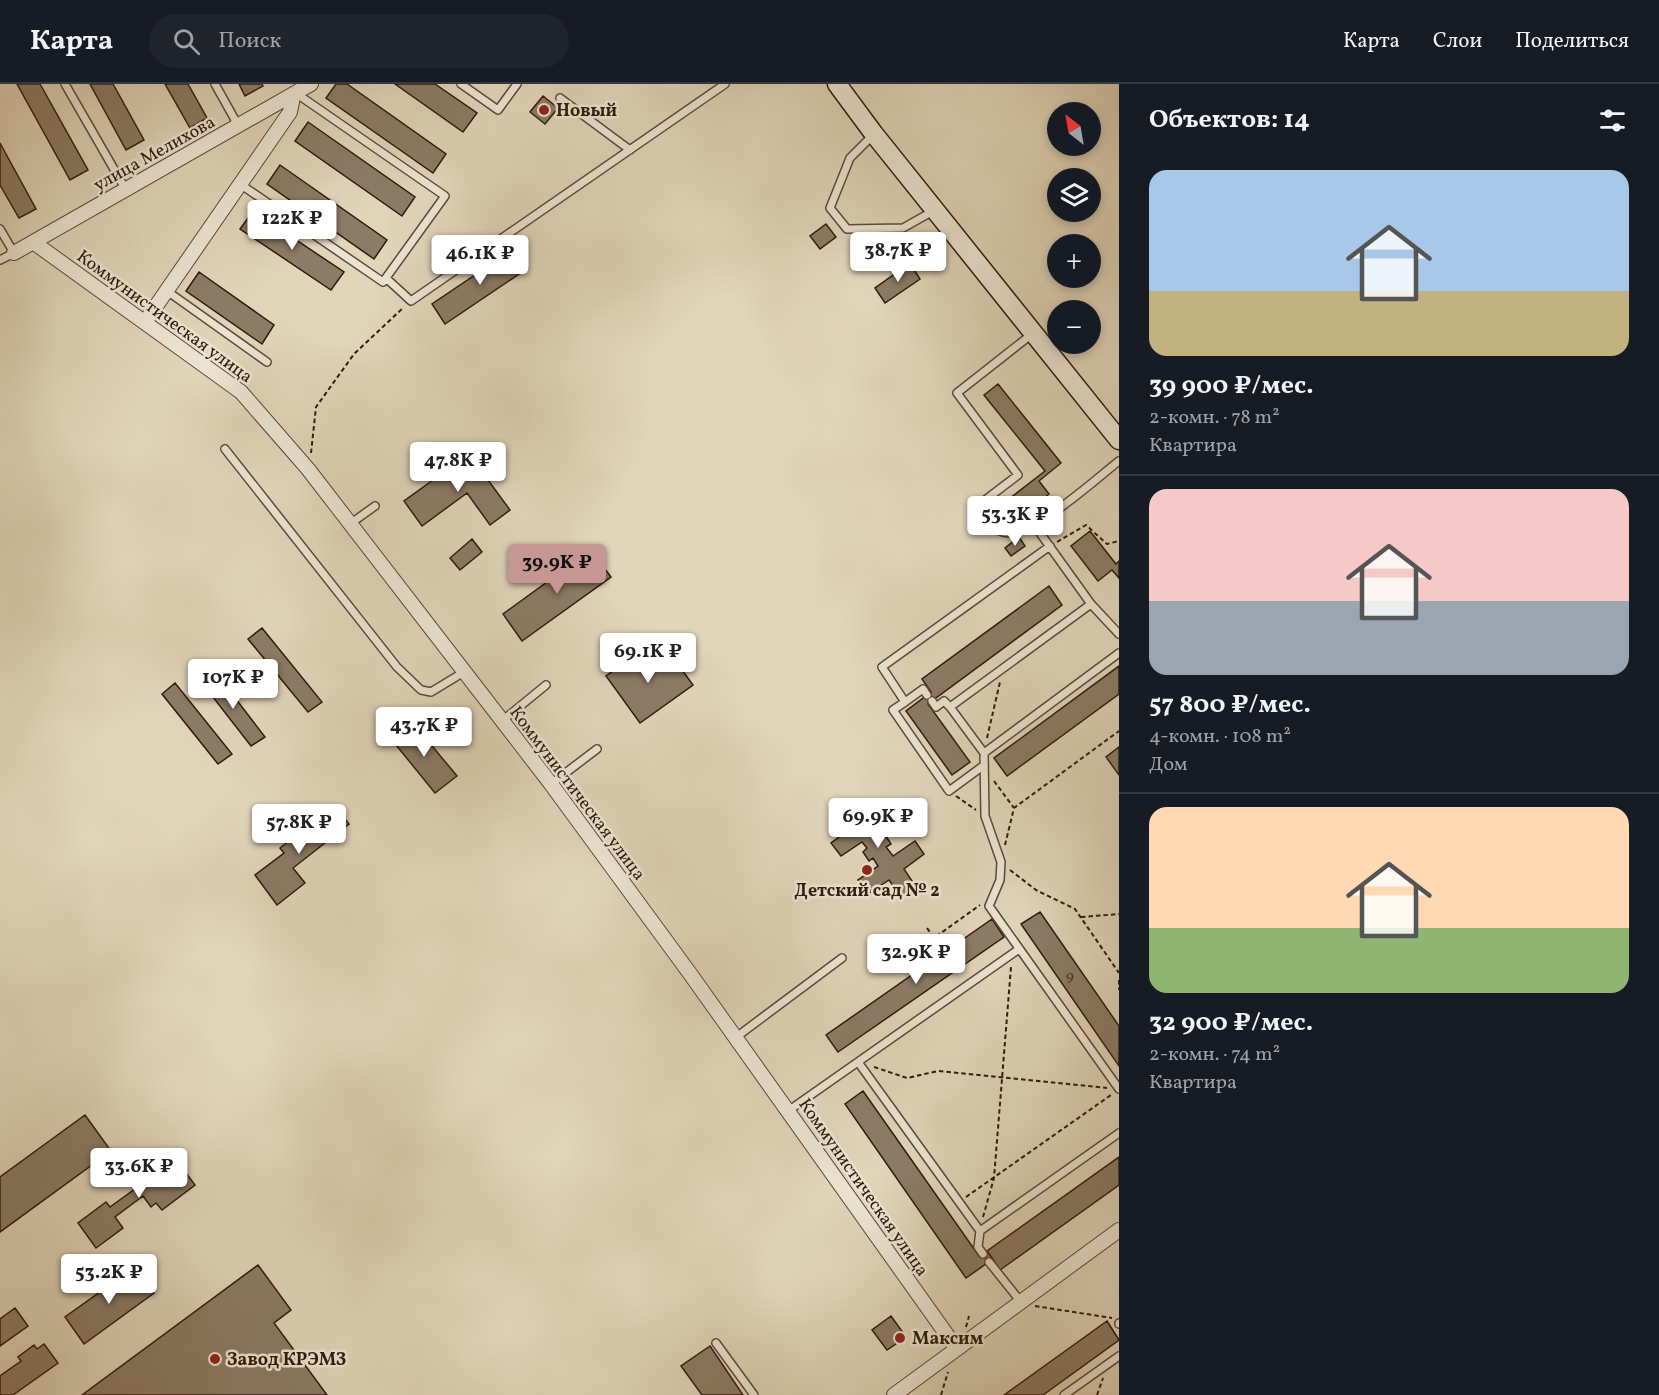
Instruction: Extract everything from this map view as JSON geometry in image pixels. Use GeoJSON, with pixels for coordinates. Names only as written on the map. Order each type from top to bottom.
{"type":"FeatureCollection","features":[{"type":"Feature","properties":{"kind":"main road"},"geometry":{"type":"LineString","coordinates":[[837,84],[874,134],[1119,440]]}},
{"type":"Feature","properties":{"kind":"street","name":"улица Мелихова"},"geometry":{"type":"LineString","coordinates":[[14,253],[295,96],[311,84]]}},
{"type":"Feature","properties":{"kind":"street"},"geometry":{"type":"LineString","coordinates":[[145,322],[290,112],[295,96]]}},
{"type":"Feature","properties":{"kind":"street","name":"Коммунистическая улица"},"geometry":{"type":"LineString","coordinates":[[33,242],[241,392],[308,469],[551,784],[957,1349]]}},
{"type":"Feature","properties":{"kind":"street"},"geometry":{"type":"LineString","coordinates":[[900,1393],[1119,1230]]}},
{"type":"Feature","properties":{"kind":"lane"},"geometry":{"type":"LineString","coordinates":[[65,84],[126,190]]}},
{"type":"Feature","properties":{"kind":"lane"},"geometry":{"type":"LineString","coordinates":[[215,84],[239,127]]}},
{"type":"Feature","properties":{"kind":"lane"},"geometry":{"type":"LineString","coordinates":[[461,84],[498,110],[517,84]]}},
{"type":"Feature","properties":{"kind":"lane"},"geometry":{"type":"LineString","coordinates":[[386,278],[411,301],[725,84]]}},
{"type":"Feature","properties":{"kind":"lane"},"geometry":{"type":"LineString","coordinates":[[240,184],[383,282],[445,196],[295,96]]}},
{"type":"Feature","properties":{"kind":"lane"},"geometry":{"type":"LineString","coordinates":[[560,98],[630,150]]}},
{"type":"Feature","properties":{"kind":"lane"},"geometry":{"type":"LineString","coordinates":[[874,134],[850,158],[830,208],[847,229],[903,228],[935,210]]}},
{"type":"Feature","properties":{"kind":"lane"},"geometry":{"type":"LineString","coordinates":[[0,229],[14,253],[0,260]]}},
{"type":"Feature","properties":{"kind":"lane"},"geometry":{"type":"LineString","coordinates":[[167,291],[267,362]]}},
{"type":"Feature","properties":{"kind":"lane"},"geometry":{"type":"LineString","coordinates":[[1034,332],[957,393],[1018,475],[980,504],[1000,531],[1014,534],[1035,526],[1119,461]]}},
{"type":"Feature","properties":{"kind":"lane"},"geometry":{"type":"LineString","coordinates":[[225,449],[397,667],[421,690],[431,692],[464,672]]}},
{"type":"Feature","properties":{"kind":"lane"},"geometry":{"type":"LineString","coordinates":[[350,524],[375,506]]}},
{"type":"Feature","properties":{"kind":"lane"},"geometry":{"type":"LineString","coordinates":[[1035,526],[1091,604],[1119,634]]}},
{"type":"Feature","properties":{"kind":"lane"},"geometry":{"type":"LineString","coordinates":[[905,702],[882,668],[1050,546]]}},
{"type":"Feature","properties":{"kind":"lane"},"geometry":{"type":"LineString","coordinates":[[950,708],[1091,604]]}},
{"type":"Feature","properties":{"kind":"lane"},"geometry":{"type":"LineString","coordinates":[[984,753],[1119,653]]}},
{"type":"Feature","properties":{"kind":"lane"},"geometry":{"type":"LineString","coordinates":[[502,720],[546,685]]}},
{"type":"Feature","properties":{"kind":"lane"},"geometry":{"type":"LineString","coordinates":[[984,766],[949,791],[893,710],[923,689],[936,707],[944,700],[984,753],[985,816],[1001,862],[1000,880],[989,906],[1119,1089]]}},
{"type":"Feature","properties":{"kind":"lane"},"geometry":{"type":"LineString","coordinates":[[551,784],[597,749]]}},
{"type":"Feature","properties":{"kind":"lane"},"geometry":{"type":"LineString","coordinates":[[788,1111],[1019,949]]}},
{"type":"Feature","properties":{"kind":"lane"},"geometry":{"type":"LineString","coordinates":[[735,1038],[842,958]]}},
{"type":"Feature","properties":{"kind":"lane"},"geometry":{"type":"LineString","coordinates":[[858,1062],[980,1231],[978,1247],[983,1254]]}},
{"type":"Feature","properties":{"kind":"lane"},"geometry":{"type":"LineString","coordinates":[[980,1231],[1119,1133]]}},
{"type":"Feature","properties":{"kind":"lane"},"geometry":{"type":"LineString","coordinates":[[989,1262],[1021,1302]]}},
{"type":"Feature","properties":{"kind":"lane"},"geometry":{"type":"LineString","coordinates":[[716,1343],[754,1395]]}},
{"type":"Feature","properties":{"kind":"lane"},"geometry":{"type":"LineString","coordinates":[[1064,1395],[1119,1356]]}},
{"type":"Feature","properties":{"kind":"path"},"geometry":{"type":"LineString","coordinates":[[308,469],[316,407],[354,354],[411,301]]}},
{"type":"Feature","properties":{"kind":"path"},"geometry":{"type":"LineString","coordinates":[[1050,546],[1086,525],[1107,544],[1119,541]]}},
{"type":"Feature","properties":{"kind":"path"},"geometry":{"type":"LineString","coordinates":[[984,753],[1004,668]]}},
{"type":"Feature","properties":{"kind":"path"},"geometry":{"type":"LineString","coordinates":[[1119,731],[1014,808],[1001,862],[1036,890],[1075,909],[1119,973]]}},
{"type":"Feature","properties":{"kind":"path"},"geometry":{"type":"LineString","coordinates":[[984,766],[1014,808]]}},
{"type":"Feature","properties":{"kind":"path"},"geometry":{"type":"LineString","coordinates":[[949,791],[985,816]]}},
{"type":"Feature","properties":{"kind":"path"},"geometry":{"type":"LineString","coordinates":[[927,928],[934,938],[994,894]]}},
{"type":"Feature","properties":{"kind":"path"},"geometry":{"type":"LineString","coordinates":[[1081,917],[1119,914]]}},
{"type":"Feature","properties":{"kind":"path"},"geometry":{"type":"LineString","coordinates":[[980,1231],[994,1178],[1011,954]]}},
{"type":"Feature","properties":{"kind":"path"},"geometry":{"type":"LineString","coordinates":[[1119,980],[1119,990]]}},
{"type":"Feature","properties":{"kind":"path"},"geometry":{"type":"LineString","coordinates":[[858,1062],[907,1078],[938,1071],[1107,1088]]}},
{"type":"Feature","properties":{"kind":"path"},"geometry":{"type":"LineString","coordinates":[[959,1203],[1119,1089]]}},
{"type":"Feature","properties":{"kind":"path"},"geometry":{"type":"LineString","coordinates":[[1021,1302],[1110,1317],[1119,1323]]}},
{"type":"Feature","properties":{"kind":"building"},"geometry":{"type":"Polygon","coordinates":[[[17,84],[40,84],[88,170],[70,180],[17,84]]]}},
{"type":"Feature","properties":{"kind":"building"},"geometry":{"type":"Polygon","coordinates":[[[90,84],[113,84],[144,140],[126,150],[90,84]]]}},
{"type":"Feature","properties":{"kind":"building"},"geometry":{"type":"Polygon","coordinates":[[[165,84],[188,84],[207,118],[190,128],[165,84]]]}},
{"type":"Feature","properties":{"kind":"building"},"geometry":{"type":"Polygon","coordinates":[[[239,84],[262,84],[263,86],[245,96],[239,84]]]}},
{"type":"Feature","properties":{"kind":"building"},"geometry":{"type":"Polygon","coordinates":[[[336,84],[347,84],[446,154],[433,173],[326,98],[336,84]]]}},
{"type":"Feature","properties":{"kind":"building"},"geometry":{"type":"Polygon","coordinates":[[[395,84],[435,84],[477,113],[463,132],[395,84]]]}},
{"type":"Feature","properties":{"kind":"building","name":"Новый"},"geometry":{"type":"Polygon","coordinates":[[[543,96],[558,108],[545,124],[530,112],[543,96]]]}},
{"type":"Feature","properties":{"kind":"building"},"geometry":{"type":"Polygon","coordinates":[[[308,122],[415,197],[402,216],[295,141],[308,122]]]}},
{"type":"Feature","properties":{"kind":"building"},"geometry":{"type":"Polygon","coordinates":[[[0,143],[36,209],[19,218],[0,185],[0,143]]]}},
{"type":"Feature","properties":{"kind":"building"},"geometry":{"type":"Polygon","coordinates":[[[280,165],[387,240],[374,259],[267,184],[280,165]]]}},
{"type":"Feature","properties":{"kind":"building"},"geometry":{"type":"Polygon","coordinates":[[[253,211],[344,272],[331,290],[240,229],[253,211]]]}},
{"type":"Feature","properties":{"kind":"building"},"geometry":{"type":"Polygon","coordinates":[[[826,224],[836,237],[820,249],[810,236],[826,224]]]}},
{"type":"Feature","properties":{"kind":"building"},"geometry":{"type":"Polygon","coordinates":[[[515,248],[528,268],[445,324],[432,304],[515,248]]]}},
{"type":"Feature","properties":{"kind":"building"},"geometry":{"type":"Polygon","coordinates":[[[910,263],[920,279],[885,303],[875,288],[910,263]]]}},
{"type":"Feature","properties":{"kind":"building"},"geometry":{"type":"Polygon","coordinates":[[[199,272],[274,325],[262,344],[186,291],[199,272]]]}},
{"type":"Feature","properties":{"kind":"building"},"geometry":{"type":"Polygon","coordinates":[[[998,384],[1061,463],[1039,481],[1049,494],[1013,523],[1000,506],[1045,471],[984,395],[998,384]]]}},
{"type":"Feature","properties":{"kind":"building"},"geometry":{"type":"Polygon","coordinates":[[[469,454],[510,510],[490,525],[467,493],[422,526],[404,501],[469,454]]]}},
{"type":"Feature","properties":{"kind":"building"},"geometry":{"type":"Polygon","coordinates":[[[1090,531],[1116,564],[1119,561],[1119,578],[1112,570],[1098,581],[1071,546],[1090,531]]]}},
{"type":"Feature","properties":{"kind":"building"},"geometry":{"type":"Polygon","coordinates":[[[1019,537],[1025,546],[1011,556],[1005,548],[1019,537]]]}},
{"type":"Feature","properties":{"kind":"building"},"geometry":{"type":"Polygon","coordinates":[[[472,539],[482,552],[460,570],[450,558],[472,539]]]}},
{"type":"Feature","properties":{"kind":"building"},"geometry":{"type":"Polygon","coordinates":[[[591,550],[611,577],[522,641],[503,614],[591,550]]]}},
{"type":"Feature","properties":{"kind":"building"},"geometry":{"type":"Polygon","coordinates":[[[1049,586],[1062,605],[928,704],[970,762],[952,775],[906,711],[931,692],[922,679],[1049,586]]]}},
{"type":"Feature","properties":{"kind":"building"},"geometry":{"type":"Polygon","coordinates":[[[262,628],[322,702],[308,712],[248,639],[262,628]]]}},
{"type":"Feature","properties":{"kind":"building"},"geometry":{"type":"Polygon","coordinates":[[[645,648],[658,666],[672,656],[693,685],[640,723],[606,676],[645,648]]]}},
{"type":"Feature","properties":{"kind":"building"},"geometry":{"type":"Polygon","coordinates":[[[1119,666],[1119,694],[1007,776],[994,758],[1119,666]]]}},
{"type":"Feature","properties":{"kind":"building"},"geometry":{"type":"Polygon","coordinates":[[[216,673],[265,737],[251,746],[202,683],[216,673]]]}},
{"type":"Feature","properties":{"kind":"building"},"geometry":{"type":"Polygon","coordinates":[[[175,683],[232,754],[218,764],[162,694],[175,683]]]}},
{"type":"Feature","properties":{"kind":"building"},"geometry":{"type":"Polygon","coordinates":[[[413,723],[457,776],[435,793],[392,740],[413,723]]]}},
{"type":"Feature","properties":{"kind":"building"},"geometry":{"type":"Polygon","coordinates":[[[1119,747],[1119,775],[1106,757],[1119,747]]]}},
{"type":"Feature","properties":{"kind":"building"},"geometry":{"type":"Polygon","coordinates":[[[854,802],[865,818],[887,802],[897,817],[875,832],[880,839],[886,836],[891,844],[886,847],[893,856],[915,841],[924,854],[904,869],[916,887],[901,897],[889,880],[868,894],[858,880],[878,866],[873,858],[869,861],[863,852],[867,848],[862,842],[841,856],[831,843],[853,827],[841,810],[854,802]]]}},
{"type":"Feature","properties":{"kind":"building"},"geometry":{"type":"Polygon","coordinates":[[[334,805],[349,824],[293,868],[305,883],[277,905],[255,875],[284,853],[280,848],[334,805]]]}},
{"type":"Feature","properties":{"kind":"building"},"geometry":{"type":"Polygon","coordinates":[[[1040,912],[1119,1026],[1119,1066],[1021,924],[1040,912]]]}},
{"type":"Feature","properties":{"kind":"building"},"geometry":{"type":"Polygon","coordinates":[[[992,919],[1004,937],[838,1052],[826,1035],[992,919]]]}},
{"type":"Feature","properties":{"kind":"building"},"geometry":{"type":"Polygon","coordinates":[[[863,1091],[979,1256],[987,1251],[993,1259],[966,1278],[845,1104],[863,1091]]]}},
{"type":"Feature","properties":{"kind":"building"},"geometry":{"type":"Polygon","coordinates":[[[85,1115],[111,1151],[0,1232],[0,1177],[85,1115]]]}},
{"type":"Feature","properties":{"kind":"building"},"geometry":{"type":"Polygon","coordinates":[[[172,1154],[195,1185],[162,1210],[156,1203],[151,1207],[143,1196],[115,1217],[123,1228],[96,1248],[78,1223],[106,1202],[110,1207],[143,1183],[139,1178],[172,1154]]]}},
{"type":"Feature","properties":{"kind":"building"},"geometry":{"type":"Polygon","coordinates":[[[1119,1157],[1119,1185],[1000,1270],[987,1251],[1119,1157]]]}},
{"type":"Feature","properties":{"kind":"building","name":"Завод КРЭМЗ"},"geometry":{"type":"Polygon","coordinates":[[[258,1265],[291,1310],[274,1323],[327,1395],[82,1395],[258,1265]]]}},
{"type":"Feature","properties":{"kind":"building"},"geometry":{"type":"Polygon","coordinates":[[[135,1267],[154,1293],[84,1344],[65,1317],[135,1267]]]}},
{"type":"Feature","properties":{"kind":"building"},"geometry":{"type":"Polygon","coordinates":[[[15,1308],[28,1326],[0,1346],[0,1319],[15,1308]]]}},
{"type":"Feature","properties":{"kind":"building"},"geometry":{"type":"Polygon","coordinates":[[[891,1316],[906,1337],[887,1350],[872,1330],[891,1316]]]}},
{"type":"Feature","properties":{"kind":"building"},"geometry":{"type":"Polygon","coordinates":[[[1107,1321],[1119,1340],[1043,1395],[1004,1395],[1107,1321]]]}},
{"type":"Feature","properties":{"kind":"building"},"geometry":{"type":"Polygon","coordinates":[[[44,1344],[58,1363],[13,1395],[0,1395],[0,1376],[21,1361],[18,1357],[34,1345],[37,1349],[44,1344]]]}},
{"type":"Feature","properties":{"kind":"building"},"geometry":{"type":"Polygon","coordinates":[[[710,1346],[743,1395],[702,1395],[681,1366],[710,1346]]]}},
{"type":"Feature","properties":{"kind":"place","name":"Новый"},"geometry":{"type":"Point","coordinates":[544,110]}},
{"type":"Feature","properties":{"kind":"place","name":"Детский сад № 2"},"geometry":{"type":"Point","coordinates":[867,870]}},
{"type":"Feature","properties":{"kind":"place","name":"Максим"},"geometry":{"type":"Point","coordinates":[900,1338]}},
{"type":"Feature","properties":{"kind":"place","name":"Завод КРЭМЗ"},"geometry":{"type":"Point","coordinates":[215,1359]}}]}
